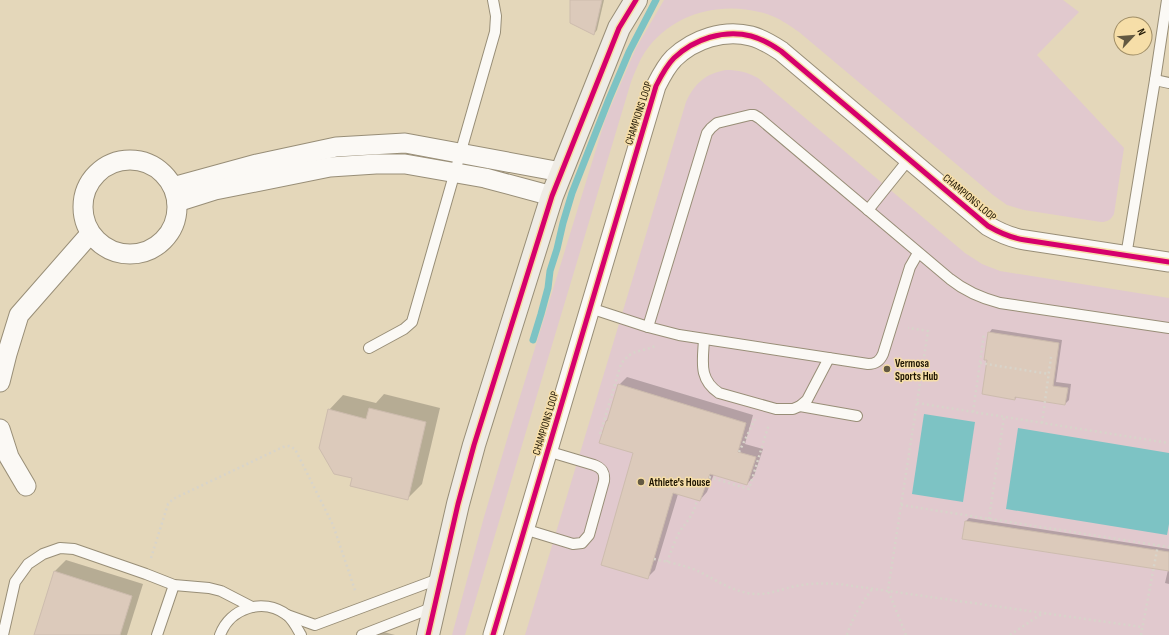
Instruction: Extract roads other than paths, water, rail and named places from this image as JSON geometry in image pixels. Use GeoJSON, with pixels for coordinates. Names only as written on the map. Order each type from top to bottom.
{"type":"FeatureCollection","features":[{"type":"Feature","properties":{"kind":"street"},"geometry":{"type":"LineString","coordinates":[[428,635],[458,504],[474,445],[552,196],[620,28],[636,0]]}},
{"type":"Feature","properties":{"kind":"street","name":"CHAMPIONS LOOP"},"geometry":{"type":"LineString","coordinates":[[493,635],[656,86],[664,71],[674,58],[687,47],[701,40],[718,35],[734,34],[751,36],[767,42],[781,51],[988,226],[999,233],[1012,238],[1169,262]]}},
{"type":"Feature","properties":{"kind":"street"},"geometry":{"type":"LineString","coordinates":[[175,194],[257,164],[336,147],[405,143],[561,172]]}},
{"type":"Feature","properties":{"kind":"street"},"geometry":{"type":"LineString","coordinates":[[121,160],[136,160],[151,164],[164,174],[175,194],[176,218],[170,232],[160,244],[146,252],[131,255],[115,252],[101,245],[90,234],[84,219],[82,204],[86,188],[94,175],[106,165],[121,160]]}},
{"type":"Feature","properties":{"kind":"street"},"geometry":{"type":"LineString","coordinates":[[175,194],[215,190],[330,167],[405,164],[485,178],[552,196]]}},
{"type":"Feature","properties":{"kind":"street"},"geometry":{"type":"LineString","coordinates":[[0,382],[7,354],[20,315],[90,234]]}},
{"type":"Feature","properties":{"kind":"street"},"geometry":{"type":"LineString","coordinates":[[0,429],[9,457],[26,486]]}},
{"type":"Feature","properties":{"kind":"lane"},"geometry":{"type":"LineString","coordinates":[[369,348],[404,329],[412,322],[495,32],[496,16],[493,0]]}},
{"type":"Feature","properties":{"kind":"lane"},"geometry":{"type":"LineString","coordinates":[[1126,256],[1167,0]]}},
{"type":"Feature","properties":{"kind":"lane"},"geometry":{"type":"LineString","coordinates":[[1155,80],[1169,83]]}},
{"type":"Feature","properties":{"kind":"lane"},"geometry":{"type":"LineString","coordinates":[[648,327],[707,134],[714,125],[747,115],[754,115],[961,288],[975,295],[1000,303],[1169,328]]}},
{"type":"Feature","properties":{"kind":"lane"},"geometry":{"type":"LineString","coordinates":[[868,210],[909,159]]}},
{"type":"Feature","properties":{"kind":"lane"},"geometry":{"type":"LineString","coordinates":[[590,308],[664,332],[868,364],[877,362],[881,359],[910,267],[918,253]]}},
{"type":"Feature","properties":{"kind":"lane"},"geometry":{"type":"LineString","coordinates":[[704,339],[704,375],[712,388],[719,393],[776,409],[793,409],[800,406],[807,400],[829,358]]}},
{"type":"Feature","properties":{"kind":"lane"},"geometry":{"type":"LineString","coordinates":[[800,406],[857,416]]}},
{"type":"Feature","properties":{"kind":"lane"},"geometry":{"type":"LineString","coordinates":[[524,529],[573,544],[582,543],[589,535],[604,481],[603,471],[594,465],[548,451]]}},
{"type":"Feature","properties":{"kind":"lane"},"geometry":{"type":"LineString","coordinates":[[3,635],[15,582],[28,564],[44,554],[60,548],[74,549],[174,585],[209,588],[221,591],[252,607]]}},
{"type":"Feature","properties":{"kind":"lane"},"geometry":{"type":"LineString","coordinates":[[286,615],[316,625],[441,578]]}},
{"type":"Feature","properties":{"kind":"lane"},"geometry":{"type":"LineString","coordinates":[[157,635],[174,585]]}},
{"type":"Feature","properties":{"kind":"lane"},"geometry":{"type":"LineString","coordinates":[[220,635],[230,618],[240,611],[252,607],[264,606],[276,609],[286,615],[296,624],[301,635]]}},
{"type":"Feature","properties":{"kind":"lane"},"geometry":{"type":"LineString","coordinates":[[362,635],[434,607]]}},
{"type":"Feature","properties":{"kind":"water"},"geometry":{"type":"Polygon","coordinates":[[[924,414],[975,422],[963,502],[912,494],[924,414]]]}},
{"type":"Feature","properties":{"kind":"water"},"geometry":{"type":"Polygon","coordinates":[[[1018,428],[1169,453],[1169,524],[1167,535],[1006,509],[1018,428]]]}},
{"type":"Feature","properties":{"kind":"waterway"},"geometry":{"type":"LineString","coordinates":[[533,340],[548,288],[550,271],[572,193],[629,52],[656,0]]}},
{"type":"Feature","properties":{"kind":"place","name":"Vermosa Sports Hub"},"geometry":{"type":"Point","coordinates":[887,369]}},
{"type":"Feature","properties":{"kind":"place","name":"Athlete's House"},"geometry":{"type":"Point","coordinates":[641,482]}}]}
